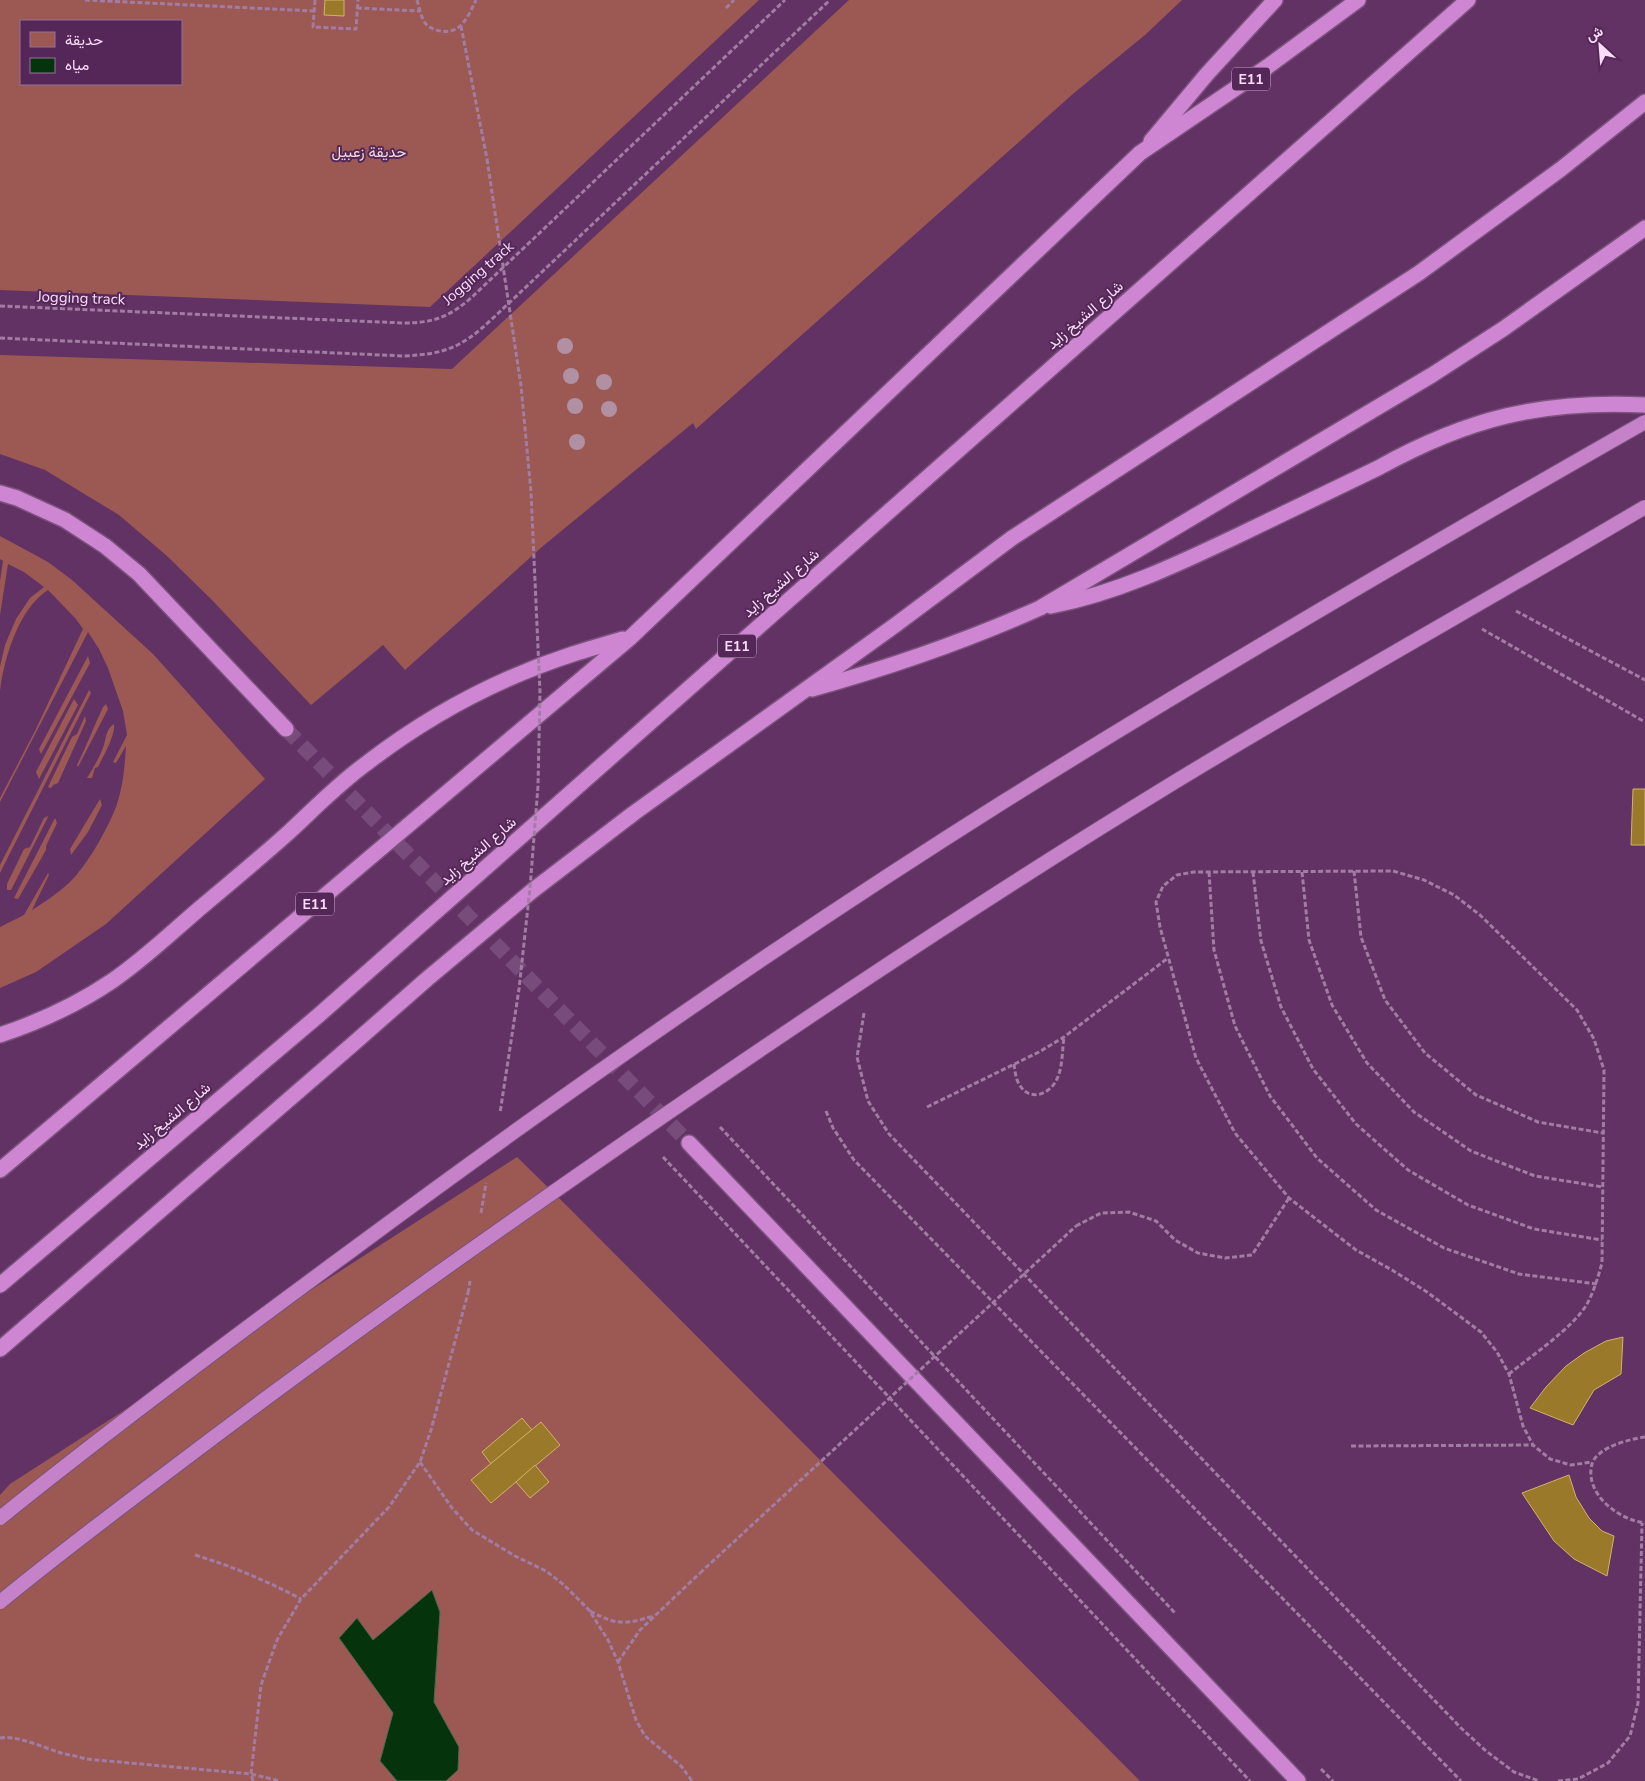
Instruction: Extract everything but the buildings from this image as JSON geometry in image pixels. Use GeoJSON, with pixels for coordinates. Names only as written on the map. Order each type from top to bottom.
{"type":"FeatureCollection","features":[{"type":"Feature","properties":{"kind":"highway"},"geometry":{"type":"LineString","coordinates":[[1140,153],[1207,74],[1275,0]]}},
{"type":"Feature","properties":{"kind":"highway","name":"E11"},"geometry":{"type":"LineString","coordinates":[[0,1170],[630,638],[1140,153],[1267,68],[1358,0]]}},
{"type":"Feature","properties":{"kind":"highway","name":"شارع الشيخ زايد"},"geometry":{"type":"LineString","coordinates":[[0,1285],[326,1008],[1468,0]]}},
{"type":"Feature","properties":{"kind":"highway"},"geometry":{"type":"LineString","coordinates":[[0,1349],[427,979],[532,891],[634,813],[1012,538],[1419,273],[1499,216],[1638,111],[1645,102]]}},
{"type":"Feature","properties":{"kind":"highway"},"geometry":{"type":"LineString","coordinates":[[804,691],[864,675],[924,655],[983,633],[1040,608],[1432,375],[1511,324],[1645,228]]}},
{"type":"Feature","properties":{"kind":"highway"},"geometry":{"type":"LineString","coordinates":[[1040,608],[1082,600],[1121,588],[1160,572],[1449,432],[1526,411],[1566,405],[1606,403],[1645,405]]}},
{"type":"Feature","properties":{"kind":"highway"},"geometry":{"type":"LineString","coordinates":[[0,1518],[131,1414],[442,1183],[621,1055],[803,932],[1002,802],[1203,678],[1645,422]]}},
{"type":"Feature","properties":{"kind":"highway"},"geometry":{"type":"LineString","coordinates":[[0,493],[17,498],[65,520],[105,546],[126,563],[139,574],[286,729]]}},
{"type":"Feature","properties":{"kind":"highway"},"geometry":{"type":"LineString","coordinates":[[0,1602],[40,1569],[232,1423],[426,1281],[794,1026],[981,903],[1171,784],[1364,668],[1645,507]]}},
{"type":"Feature","properties":{"kind":"highway"},"geometry":{"type":"LineString","coordinates":[[0,1035],[40,1020],[77,1002],[112,981],[145,956],[280,839],[326,796],[366,763],[409,733],[461,702],[515,676],[572,654],[630,638]]}},
{"type":"Feature","properties":{"kind":"highway"},"geometry":{"type":"LineString","coordinates":[[689,1143],[1298,1781]]}},
{"type":"Feature","properties":{"kind":"path"},"geometry":{"type":"LineString","coordinates":[[85,0],[314,11]]}},
{"type":"Feature","properties":{"kind":"path"},"geometry":{"type":"LineString","coordinates":[[214,7],[215,0]]}},
{"type":"Feature","properties":{"kind":"path"},"geometry":{"type":"LineString","coordinates":[[315,0],[313,27],[356,29],[358,0]]}},
{"type":"Feature","properties":{"kind":"path"},"geometry":{"type":"LineString","coordinates":[[417,0],[425,22],[432,28],[440,31],[449,31],[461,26],[476,0]]}},
{"type":"Feature","properties":{"kind":"path"},"geometry":{"type":"LineString","coordinates":[[726,8],[734,0]]}},
{"type":"Feature","properties":{"kind":"path","name":"Jogging track"},"geometry":{"type":"LineString","coordinates":[[0,306],[404,323],[420,323],[439,319],[456,311],[471,298],[784,0]]}},
{"type":"Feature","properties":{"kind":"path"},"geometry":{"type":"LineString","coordinates":[[0,338],[404,356],[430,354],[453,348],[474,336],[830,0]]}},
{"type":"Feature","properties":{"kind":"path"},"geometry":{"type":"LineString","coordinates":[[357,8],[420,11]]}},
{"type":"Feature","properties":{"kind":"path"},"geometry":{"type":"LineString","coordinates":[[461,26],[487,160],[522,396],[531,492],[540,692],[538,786],[530,888],[519,989],[499,1118]]}},
{"type":"Feature","properties":{"kind":"path"},"geometry":{"type":"LineString","coordinates":[[1513,610],[1645,680]]}},
{"type":"Feature","properties":{"kind":"path"},"geometry":{"type":"LineString","coordinates":[[1478,626],[1645,722]]}},
{"type":"Feature","properties":{"kind":"path"},"geometry":{"type":"LineString","coordinates":[[1354,871],[1361,937],[1385,1000],[1425,1053],[1476,1095],[1538,1122],[1603,1133]]}},
{"type":"Feature","properties":{"kind":"path"},"geometry":{"type":"LineString","coordinates":[[1509,1374],[1573,1322],[1587,1304],[1602,1264],[1604,1070],[1594,1038],[1577,1010],[1480,915],[1454,895],[1424,880],[1393,871],[1209,872],[1177,874],[1163,886],[1156,902],[1160,927],[1196,1058],[1235,1133],[1289,1198],[1356,1250],[1427,1292],[1481,1332],[1497,1352],[1509,1374],[1523,1426],[1533,1446],[1550,1459],[1571,1465],[1592,1462],[1608,1446],[1645,1437]]}},
{"type":"Feature","properties":{"kind":"path"},"geometry":{"type":"LineString","coordinates":[[1209,872],[1214,950],[1235,1026],[1270,1096],[1317,1158],[1376,1210],[1444,1248],[1519,1274],[1596,1284]]}},
{"type":"Feature","properties":{"kind":"path"},"geometry":{"type":"LineString","coordinates":[[1253,872],[1261,941],[1281,1007],[1313,1069],[1356,1124],[1408,1170],[1468,1205],[1534,1229],[1602,1240]]}},
{"type":"Feature","properties":{"kind":"path"},"geometry":{"type":"LineString","coordinates":[[1302,872],[1309,940],[1332,1004],[1367,1063],[1414,1112],[1471,1150],[1535,1176],[1603,1187]]}},
{"type":"Feature","properties":{"kind":"path"},"geometry":{"type":"LineString","coordinates":[[927,1107],[1064,1037],[1168,958]]}},
{"type":"Feature","properties":{"kind":"path"},"geometry":{"type":"LineString","coordinates":[[864,1013],[858,1057],[868,1101],[889,1134],[1461,1728],[1486,1751],[1514,1772],[1538,1781]]}},
{"type":"Feature","properties":{"kind":"path"},"geometry":{"type":"LineString","coordinates":[[1014,1064],[1020,1087],[1027,1093],[1035,1095],[1044,1093],[1051,1088],[1059,1073],[1064,1037]]}},
{"type":"Feature","properties":{"kind":"path"},"geometry":{"type":"LineString","coordinates":[[826,1111],[833,1128],[854,1160],[1461,1781]]}},
{"type":"Feature","properties":{"kind":"path"},"geometry":{"type":"LineString","coordinates":[[720,1127],[1176,1614]]}},
{"type":"Feature","properties":{"kind":"path"},"geometry":{"type":"LineString","coordinates":[[663,1158],[1250,1781]]}},
{"type":"Feature","properties":{"kind":"path"},"geometry":{"type":"LineString","coordinates":[[480,1218],[486,1181]]}},
{"type":"Feature","properties":{"kind":"path"},"geometry":{"type":"LineString","coordinates":[[618,1662],[640,1630],[654,1616],[1076,1226],[1101,1213],[1129,1212],[1156,1221],[1175,1240],[1198,1253],[1225,1258],[1252,1254],[1289,1198]]}},
{"type":"Feature","properties":{"kind":"path"},"geometry":{"type":"LineString","coordinates":[[253,1781],[251,1774],[261,1685],[277,1640],[301,1599],[389,1507],[420,1462],[431,1430],[468,1293],[471,1274]]}},
{"type":"Feature","properties":{"kind":"path"},"geometry":{"type":"LineString","coordinates":[[1351,1446],[1533,1446]]}},
{"type":"Feature","properties":{"kind":"path"},"geometry":{"type":"LineString","coordinates":[[420,1462],[452,1508],[472,1530],[515,1556],[546,1571],[564,1585],[589,1610],[608,1640],[618,1662],[636,1720],[645,1736],[681,1766],[692,1781]]}},
{"type":"Feature","properties":{"kind":"path"},"geometry":{"type":"LineString","coordinates":[[1558,1781],[1578,1778],[1608,1763],[1630,1736],[1638,1703],[1644,1523],[1616,1512],[1602,1500],[1591,1480],[1592,1462]]}},
{"type":"Feature","properties":{"kind":"path"},"geometry":{"type":"LineString","coordinates":[[195,1555],[232,1566],[267,1581],[301,1599]]}},
{"type":"Feature","properties":{"kind":"path"},"geometry":{"type":"LineString","coordinates":[[589,1610],[606,1619],[618,1622],[634,1622],[654,1616]]}},
{"type":"Feature","properties":{"kind":"path"},"geometry":{"type":"LineString","coordinates":[[0,1738],[6,1737],[59,1753],[86,1758],[251,1774],[280,1781]]}},
{"type":"Feature","properties":{"kind":"path"},"geometry":{"type":"LineString","coordinates":[[1319,1766],[1333,1781]]}},
{"type":"Feature","properties":{"kind":"green space","name":"حديقة زعبيل"},"geometry":{"type":"Polygon","coordinates":[[[0,0],[759,0],[430,307],[0,290],[0,0]]]}},
{"type":"Feature","properties":{"kind":"green space"},"geometry":{"type":"Polygon","coordinates":[[[849,0],[1182,0],[1145,35],[1074,93],[696,429],[693,423],[543,546],[405,670],[383,645],[311,705],[212,600],[167,556],[119,515],[45,470],[0,454],[0,355],[452,369],[849,0]]]}},
{"type":"Feature","properties":{"kind":"green space"},"geometry":{"type":"Polygon","coordinates":[[[0,536],[48,562],[72,580],[153,654],[265,779],[106,924],[36,972],[0,988],[0,927],[24,915],[48,873],[49,875],[32,910],[69,883],[90,857],[103,835],[117,804],[121,790],[126,746],[116,763],[113,762],[127,735],[123,711],[108,668],[88,632],[0,802],[0,798],[35,731],[83,629],[48,590],[38,598],[21,621],[9,649],[0,691],[0,667],[5,645],[16,619],[30,598],[44,587],[24,572],[8,564],[0,615],[0,581],[3,561],[0,559],[0,536]]]}},
{"type":"Feature","properties":{"kind":"green space"},"geometry":{"type":"Polygon","coordinates":[[[88,656],[90,663],[41,754],[39,749],[88,656]]]}},
{"type":"Feature","properties":{"kind":"green space"},"geometry":{"type":"Polygon","coordinates":[[[89,690],[91,693],[0,873],[0,865],[89,690]]]}},
{"type":"Feature","properties":{"kind":"green space"},"geometry":{"type":"Polygon","coordinates":[[[74,699],[78,705],[39,779],[36,772],[74,699]]]}},
{"type":"Feature","properties":{"kind":"green space"},"geometry":{"type":"Polygon","coordinates":[[[106,704],[108,709],[78,767],[77,765],[106,704]]]}},
{"type":"Feature","properties":{"kind":"green space"},"geometry":{"type":"Polygon","coordinates":[[[85,716],[86,721],[58,783],[51,788],[48,787],[72,737],[77,734],[85,716]]]}},
{"type":"Feature","properties":{"kind":"green space"},"geometry":{"type":"Polygon","coordinates":[[[114,724],[111,739],[98,767],[95,768],[92,778],[87,778],[100,754],[108,731],[114,724]]]}},
{"type":"Feature","properties":{"kind":"green space"},"geometry":{"type":"Polygon","coordinates":[[[100,799],[102,805],[88,832],[71,855],[70,849],[100,799]]]}},
{"type":"Feature","properties":{"kind":"green space"},"geometry":{"type":"Polygon","coordinates":[[[48,816],[11,890],[7,890],[7,884],[24,849],[30,847],[44,818],[48,816]]]}},
{"type":"Feature","properties":{"kind":"green space"},"geometry":{"type":"Polygon","coordinates":[[[55,818],[57,823],[46,846],[46,850],[18,899],[14,898],[55,818]]]}},
{"type":"Feature","properties":{"kind":"green space"},"geometry":{"type":"Polygon","coordinates":[[[517,1157],[1140,1781],[0,1781],[0,1495],[10,1484],[517,1157]]]}},
{"type":"Feature","properties":{"kind":"water"},"geometry":{"type":"Polygon","coordinates":[[[432,1590],[440,1612],[434,1702],[459,1747],[458,1770],[446,1781],[397,1781],[380,1761],[393,1713],[339,1638],[357,1618],[373,1640],[432,1590]]]}},
{"type":"Feature","properties":{"kind":"tunnel"},"geometry":{"type":"LineString","coordinates":[[286,729],[689,1143]]}}]}
